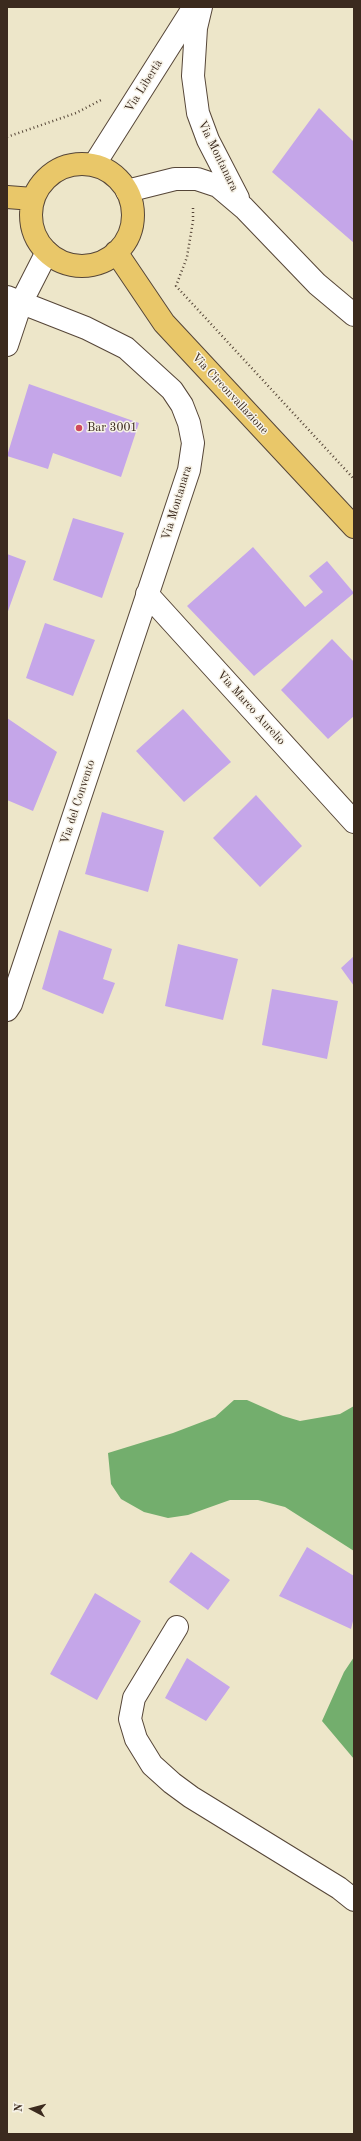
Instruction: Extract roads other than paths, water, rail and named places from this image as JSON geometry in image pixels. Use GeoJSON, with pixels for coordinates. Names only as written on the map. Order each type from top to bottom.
{"type":"FeatureCollection","features":[{"type":"Feature","properties":{"kind":"main road"},"geometry":{"type":"LineString","coordinates":[[69,165],[94,165],[114,175],[127,191],[132,217],[130,230],[125,242],[116,252],[106,259],[82,266],[70,264],[47,252],[40,244],[32,222],[33,199],[39,187],[47,177],[57,170],[69,165]]}},
{"type":"Feature","properties":{"kind":"main road"},"geometry":{"type":"LineString","coordinates":[[7,197],[33,199]]}},
{"type":"Feature","properties":{"kind":"main road","name":"Via Circonvallazione"},"geometry":{"type":"LineString","coordinates":[[116,252],[164,323],[354,527]]}},
{"type":"Feature","properties":{"kind":"street","name":"Via Libertà"},"geometry":{"type":"LineString","coordinates":[[94,165],[194,7]]}},
{"type":"Feature","properties":{"kind":"street","name":"Via Montanara"},"geometry":{"type":"LineString","coordinates":[[201,7],[196,28],[193,76],[198,113],[208,140],[244,208]]}},
{"type":"Feature","properties":{"kind":"street","name":"Via Montanara"},"geometry":{"type":"LineString","coordinates":[[127,191],[175,179],[197,179],[218,186],[244,208],[317,284],[354,315]]}},
{"type":"Feature","properties":{"kind":"street"},"geometry":{"type":"LineString","coordinates":[[7,345],[14,300],[47,252]]}},
{"type":"Feature","properties":{"kind":"street","name":"Via Montanara"},"geometry":{"type":"LineString","coordinates":[[14,300],[86,328],[126,348],[172,390],[182,406],[189,423],[193,443],[189,470],[147,594]]}},
{"type":"Feature","properties":{"kind":"street","name":"Via Marco Aurelio"},"geometry":{"type":"LineString","coordinates":[[147,594],[354,822]]}},
{"type":"Feature","properties":{"kind":"street","name":"Via del Convento"},"geometry":{"type":"LineString","coordinates":[[7,1010],[11,1004],[147,594]]}},
{"type":"Feature","properties":{"kind":"street"},"geometry":{"type":"LineString","coordinates":[[177,1626],[134,1698],[130,1719],[136,1739],[148,1758],[172,1783],[191,1797],[339,1888],[354,1900]]}},
{"type":"Feature","properties":{"kind":"place","name":"Bar 3001"},"geometry":{"type":"Point","coordinates":[79,428]}}]}
